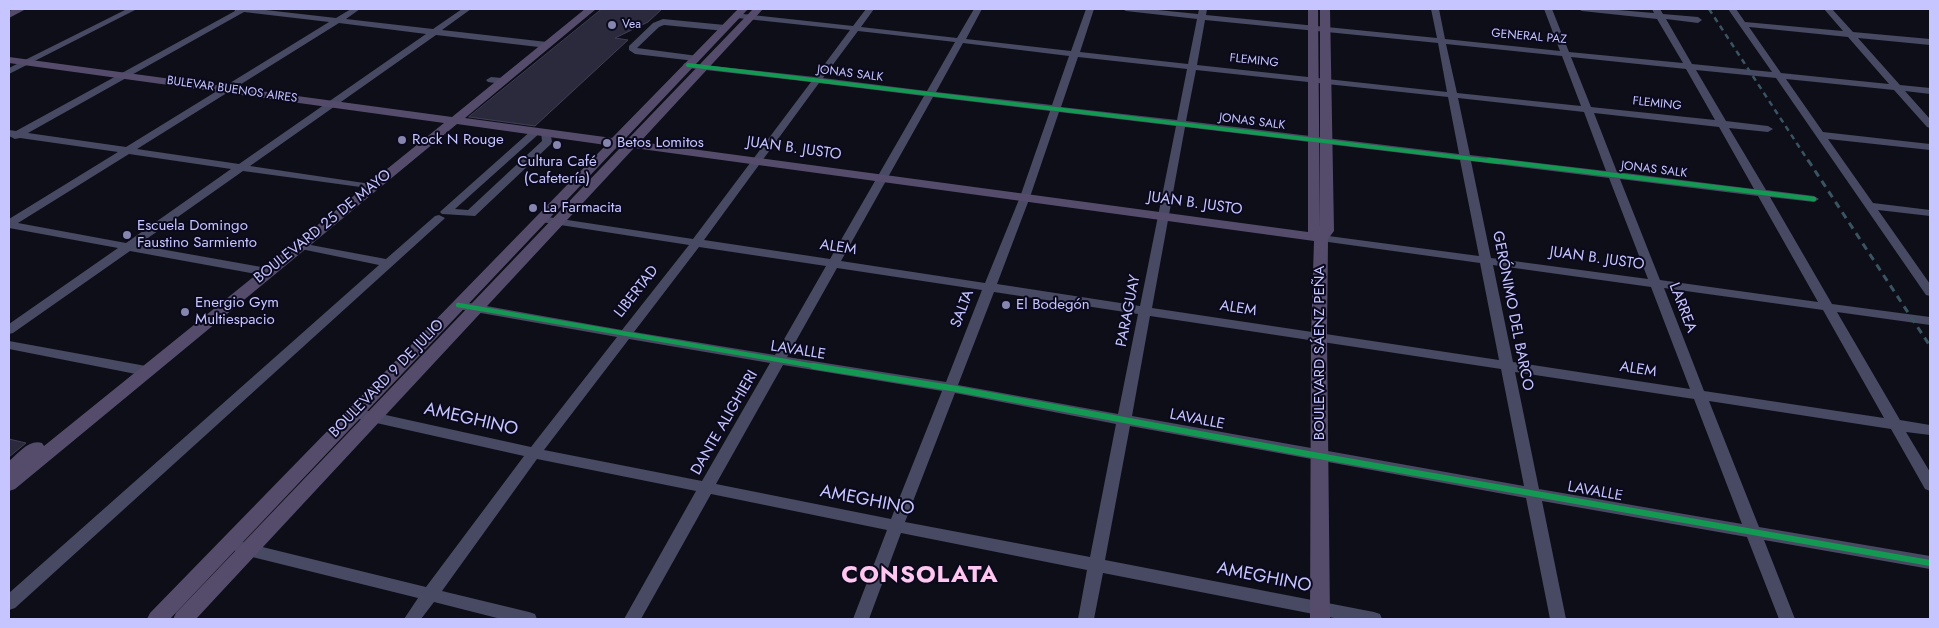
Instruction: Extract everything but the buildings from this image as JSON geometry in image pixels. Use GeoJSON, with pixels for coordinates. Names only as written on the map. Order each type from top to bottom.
{"type":"FeatureCollection","features":[{"type":"Feature","properties":{"kind":"main road"},"geometry":{"type":"LineString","coordinates":[[9,14],[21,9]]}},
{"type":"Feature","properties":{"kind":"main road","name":"BOULEVARD 25 DE MAYO"},"geometry":{"type":"LineString","coordinates":[[541,45],[579,9]]}},
{"type":"Feature","properties":{"kind":"main road","name":"BOULEVARD 25 DE MAYO"},"geometry":{"type":"LineString","coordinates":[[9,484],[140,370],[261,271],[541,45],[591,9]]}},
{"type":"Feature","properties":{"kind":"main road","name":"BOULEVARD SÁENZ PEÑA"},"geometry":{"type":"LineString","coordinates":[[1313,9],[1313,28],[1326,141],[1327,231],[1320,238]]}},
{"type":"Feature","properties":{"kind":"main road","name":"BOULEVARD SÁENZ PEÑA"},"geometry":{"type":"LineString","coordinates":[[1320,614],[1320,238],[1313,230],[1313,140],[1325,29],[1325,9]]}},
{"type":"Feature","properties":{"kind":"main road","name":"BOULEVARD 9 DE JULIO"},"geometry":{"type":"LineString","coordinates":[[157,619],[458,304],[632,144],[725,28],[747,12]]}},
{"type":"Feature","properties":{"kind":"main road","name":"BOULEVARD 9 DE JULIO"},"geometry":{"type":"LineString","coordinates":[[183,619],[476,308],[614,141],[747,12]]}},
{"type":"Feature","properties":{"kind":"main road","name":"BULEVAR BUENOS AIRES"},"geometry":{"type":"LineString","coordinates":[[9,60],[450,119]]}},
{"type":"Feature","properties":{"kind":"main road","name":"JUAN B. JUSTO"},"geometry":{"type":"LineString","coordinates":[[450,119],[1320,238]]}},
{"type":"Feature","properties":{"kind":"main road","name":"BOULEVARD 25 DE MAYO"},"geometry":{"type":"LineString","coordinates":[[261,271],[300,246],[366,186]]}},
{"type":"Feature","properties":{"kind":"main road","name":"BOULEVARD 25 DE MAYO"},"geometry":{"type":"LineString","coordinates":[[9,470],[140,370]]}},
{"type":"Feature","properties":{"kind":"street"},"geometry":{"type":"LineString","coordinates":[[9,71],[133,9]]}},
{"type":"Feature","properties":{"kind":"street"},"geometry":{"type":"LineString","coordinates":[[238,9],[541,45]]}},
{"type":"Feature","properties":{"kind":"street"},"geometry":{"type":"LineString","coordinates":[[12,136],[243,9]]}},
{"type":"Feature","properties":{"kind":"street"},"geometry":{"type":"LineString","coordinates":[[9,224],[356,9]]}},
{"type":"Feature","properties":{"kind":"street"},"geometry":{"type":"LineString","coordinates":[[9,330],[467,9]]}},
{"type":"Feature","properties":{"kind":"street","name":"LIBERTAD"},"geometry":{"type":"LineString","coordinates":[[412,619],[534,454],[696,243],[870,9]]}},
{"type":"Feature","properties":{"kind":"street","name":"DANTE ALIGHIERI"},"geometry":{"type":"LineString","coordinates":[[632,619],[978,9]]}},
{"type":"Feature","properties":{"kind":"street","name":"SALTA"},"geometry":{"type":"LineString","coordinates":[[862,619],[988,287],[1025,197],[1090,9]]}},
{"type":"Feature","properties":{"kind":"street","name":"GENERAL PAZ"},"geometry":{"type":"LineString","coordinates":[[1126,9],[1203,13],[1313,28],[1930,91]]}},
{"type":"Feature","properties":{"kind":"street","name":"GERÓNIMO DEL BARCO"},"geometry":{"type":"LineString","coordinates":[[1435,9],[1558,619]]}},
{"type":"Feature","properties":{"kind":"street","name":"LARREA"},"geometry":{"type":"LineString","coordinates":[[1548,9],[1787,619]]}},
{"type":"Feature","properties":{"kind":"street"},"geometry":{"type":"LineString","coordinates":[[1582,9],[1658,12],[1698,20]]}},
{"type":"Feature","properties":{"kind":"street"},"geometry":{"type":"LineString","coordinates":[[1732,9],[1930,292]]}},
{"type":"Feature","properties":{"kind":"street"},"geometry":{"type":"LineString","coordinates":[[1828,9],[1930,125]]}},
{"type":"Feature","properties":{"kind":"street","name":"FLEMING"},"geometry":{"type":"LineString","coordinates":[[747,12],[855,29],[1768,129]]}},
{"type":"Feature","properties":{"kind":"street"},"geometry":{"type":"LineString","coordinates":[[1658,12],[1930,485]]}},
{"type":"Feature","properties":{"kind":"street","name":"PARAGUAY"},"geometry":{"type":"LineString","coordinates":[[1086,619],[1203,13]]}},
{"type":"Feature","properties":{"kind":"street","name":"JONAS SALK"},"geometry":{"type":"LineString","coordinates":[[725,28],[667,22],[656,25],[632,48],[635,51],[695,64],[817,81],[1814,199]]}},
{"type":"Feature","properties":{"kind":"street"},"geometry":{"type":"LineString","coordinates":[[1742,24],[1930,42]]}},
{"type":"Feature","properties":{"kind":"street"},"geometry":{"type":"LineString","coordinates":[[9,603],[442,215],[541,131],[547,142],[468,215],[442,215]]}},
{"type":"Feature","properties":{"kind":"street"},"geometry":{"type":"LineString","coordinates":[[1820,134],[1930,147]]}},
{"type":"Feature","properties":{"kind":"street"},"geometry":{"type":"LineString","coordinates":[[12,136],[366,186]]}},
{"type":"Feature","properties":{"kind":"street"},"geometry":{"type":"LineString","coordinates":[[1870,206],[1930,214]]}},
{"type":"Feature","properties":{"kind":"street","name":"ALEM"},"geometry":{"type":"LineString","coordinates":[[549,220],[1930,430]]}},
{"type":"Feature","properties":{"kind":"street"},"geometry":{"type":"LineString","coordinates":[[9,224],[261,271]]}},
{"type":"Feature","properties":{"kind":"street","name":"JUAN B. JUSTO"},"geometry":{"type":"LineString","coordinates":[[1320,238],[1930,321]]}},
{"type":"Feature","properties":{"kind":"street"},"geometry":{"type":"LineString","coordinates":[[300,246],[388,263]]}},
{"type":"Feature","properties":{"kind":"street","name":"LAVALLE"},"geometry":{"type":"LineString","coordinates":[[458,304],[951,388],[1319,456],[1930,563]]}},
{"type":"Feature","properties":{"kind":"street"},"geometry":{"type":"LineString","coordinates":[[9,345],[140,370]]}},
{"type":"Feature","properties":{"kind":"street","name":"AMEGHINO"},"geometry":{"type":"LineString","coordinates":[[354,413],[534,454],[1096,565],[1320,614],[1374,619]]}},
{"type":"Feature","properties":{"kind":"street"},"geometry":{"type":"LineString","coordinates":[[228,545],[529,619]]}},
{"type":"Feature","properties":{"kind":"railway"},"geometry":{"type":"LineString","coordinates":[[1709,9],[1809,162]]}},
{"type":"Feature","properties":{"kind":"railway"},"geometry":{"type":"LineString","coordinates":[[1808,160],[1930,346]]}},
{"type":"Feature","properties":{"kind":"cycle path"},"geometry":{"type":"LineString","coordinates":[[688,65],[1814,199]]}},
{"type":"Feature","properties":{"kind":"cycle path"},"geometry":{"type":"LineString","coordinates":[[458,305],[698,347],[951,388],[1319,456],[1930,563]]}},
{"type":"Feature","properties":{"kind":"place","name":"Vea"},"geometry":{"type":"Point","coordinates":[612,25]}},
{"type":"Feature","properties":{"kind":"place","name":"Rock N Rouge"},"geometry":{"type":"Point","coordinates":[402,140]}},
{"type":"Feature","properties":{"kind":"place","name":"Betos Lomitos"},"geometry":{"type":"Point","coordinates":[607,143]}},
{"type":"Feature","properties":{"kind":"place","name":"Cultura Café (Cafetería)"},"geometry":{"type":"Point","coordinates":[557,145]}},
{"type":"Feature","properties":{"kind":"place","name":"La Farmacita"},"geometry":{"type":"Point","coordinates":[533,208]}},
{"type":"Feature","properties":{"kind":"place","name":"Escuela Domingo Faustino Sarmiento"},"geometry":{"type":"Point","coordinates":[127,235]}},
{"type":"Feature","properties":{"kind":"place","name":"El Bodegón"},"geometry":{"type":"Point","coordinates":[1006,305]}},
{"type":"Feature","properties":{"kind":"place","name":"Energio Gym Multiespacio"},"geometry":{"type":"Point","coordinates":[185,312]}},
{"type":"Feature","properties":{"kind":"district","name":"CONSOLATA"},"geometry":{"type":"Point","coordinates":[920,576]}}]}
